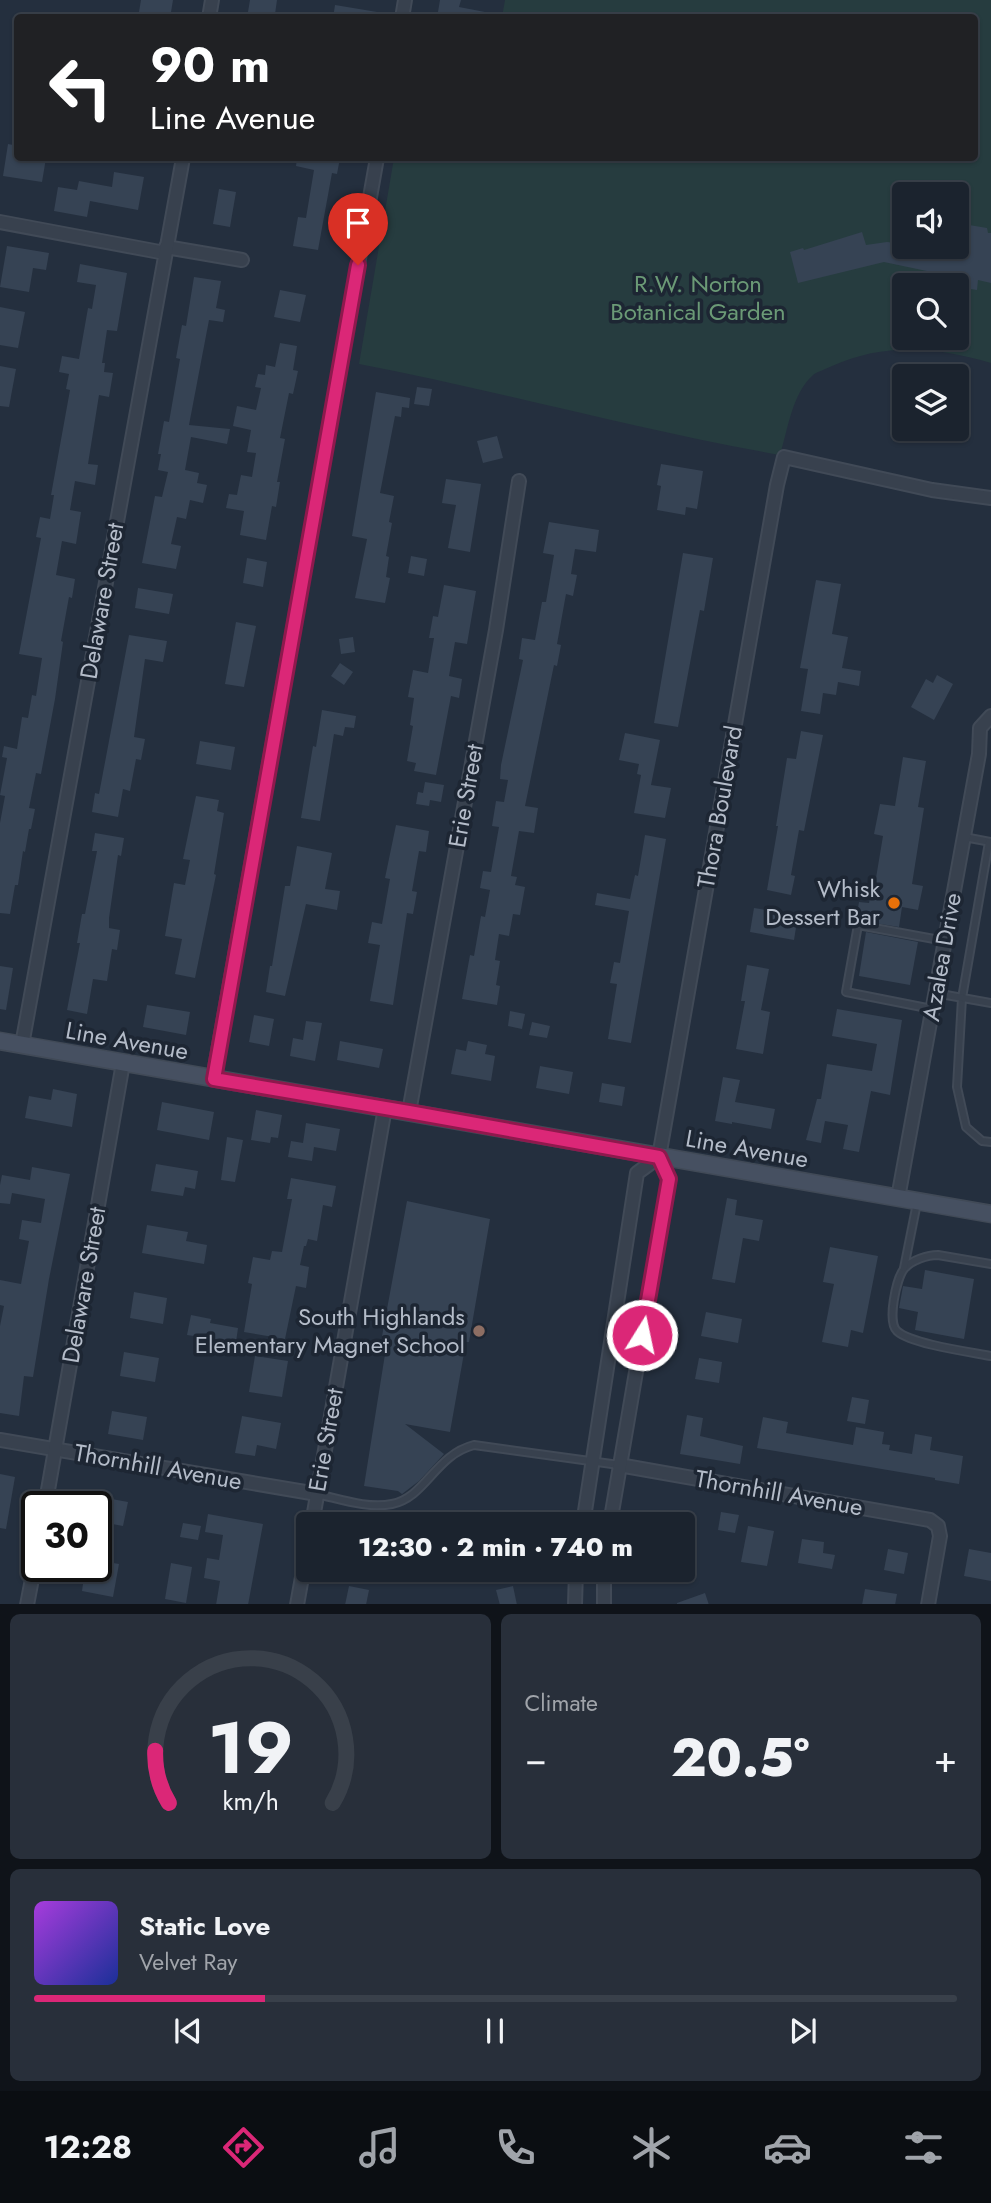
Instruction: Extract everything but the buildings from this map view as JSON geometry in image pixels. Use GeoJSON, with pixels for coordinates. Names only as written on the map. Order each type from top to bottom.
{"type":"FeatureCollection","features":[{"type":"Feature","properties":{"kind":"main road","name":"Line Avenue"},"geometry":{"type":"LineString","coordinates":[[0,1041],[991,1214]]}},
{"type":"Feature","properties":{"kind":"street","name":"Delaware Street"},"geometry":{"type":"LineString","coordinates":[[22,1045],[182,161]]}},
{"type":"Feature","properties":{"kind":"street"},"geometry":{"type":"LineString","coordinates":[[214,1079],[376,161]]}},
{"type":"Feature","properties":{"kind":"street"},"geometry":{"type":"LineString","coordinates":[[0,222],[242,260]]}},
{"type":"Feature","properties":{"kind":"street","name":"Thora Boulevard"},"geometry":{"type":"LineString","coordinates":[[612,1512],[669,1179],[659,1157],[784,457],[932,490],[991,498]]}},
{"type":"Feature","properties":{"kind":"street","name":"Erie Street"},"geometry":{"type":"LineString","coordinates":[[409,1112],[496,630],[520,481]]}},
{"type":"Feature","properties":{"kind":"street","name":"Azalea Drive"},"geometry":{"type":"LineString","coordinates":[[898,1198],[979,754],[980,728],[990,717]]}},
{"type":"Feature","properties":{"kind":"street","name":"Delaware Street"},"geometry":{"type":"LineString","coordinates":[[48,1491],[123,1063]]}},
{"type":"Feature","properties":{"kind":"street","name":"Erie Street"},"geometry":{"type":"LineString","coordinates":[[314,1512],[385,1108]]}},
{"type":"Feature","properties":{"kind":"street"},"geometry":{"type":"LineString","coordinates":[[585,1512],[637,1173],[659,1157]]}},
{"type":"Feature","properties":{"kind":"street","name":"Thornhill Avenue"},"geometry":{"type":"LineString","coordinates":[[0,1440],[317,1494]]}},
{"type":"Feature","properties":{"kind":"street","name":"Thornhill Avenue"},"geometry":{"type":"LineString","coordinates":[[619,1465],[930,1520],[938,1526],[940,1536],[928,1604]]}},
{"type":"Feature","properties":{"kind":"street"},"geometry":{"type":"LineString","coordinates":[[27,1604],[31,1582]]}},
{"type":"Feature","properties":{"kind":"street"},"geometry":{"type":"LineString","coordinates":[[297,1604],[301,1582]]}},
{"type":"Feature","properties":{"kind":"street"},"geometry":{"type":"LineString","coordinates":[[576,1582],[576,1604]]}},
{"type":"Feature","properties":{"kind":"street"},"geometry":{"type":"LineString","coordinates":[[604,1582],[604,1604]]}},
{"type":"Feature","properties":{"kind":"lane"},"geometry":{"type":"LineString","coordinates":[[964,837],[990,842],[962,998],[957,1087],[966,1127],[982,1141],[991,1142]]}},
{"type":"Feature","properties":{"kind":"lane"},"geometry":{"type":"LineString","coordinates":[[932,1009],[846,992],[858,925],[945,941]]}},
{"type":"Feature","properties":{"kind":"lane"},"geometry":{"type":"LineString","coordinates":[[935,993],[991,1003]]}},
{"type":"Feature","properties":{"kind":"lane"},"geometry":{"type":"LineString","coordinates":[[918,1202],[904,1269],[897,1283],[892,1322],[897,1331],[930,1344],[991,1356]]}},
{"type":"Feature","properties":{"kind":"lane"},"geometry":{"type":"LineString","coordinates":[[904,1269],[931,1255],[991,1264]]}},
{"type":"Feature","properties":{"kind":"lane"},"geometry":{"type":"LineString","coordinates":[[317,1494],[377,1505],[392,1504],[414,1493],[447,1458],[460,1449],[474,1445],[619,1465]]}},
{"type":"Feature","properties":{"kind":"green space","name":"R.W. Norton Botanical Garden"},"geometry":{"type":"Polygon","coordinates":[[[505,0],[991,0],[991,363],[951,353],[922,350],[969,350],[969,273],[892,273],[892,350],[852,358],[813,375],[800,392],[780,455],[359,364],[393,161],[978,161],[978,14],[503,14],[505,0]]]}},
{"type":"Feature","properties":{"kind":"place","name":"Whisk Dessert Bar"},"geometry":{"type":"Point","coordinates":[894,903]}},
{"type":"Feature","properties":{"kind":"place","name":"South Highlands Elementary Magnet School"},"geometry":{"type":"Point","coordinates":[479,1331]}},
{"type":"Feature","properties":{"kind":"route"},"geometry":{"type":"LineString","coordinates":[[358,265],[214,1079],[659,1157],[669,1179],[642,1335]]}}]}
